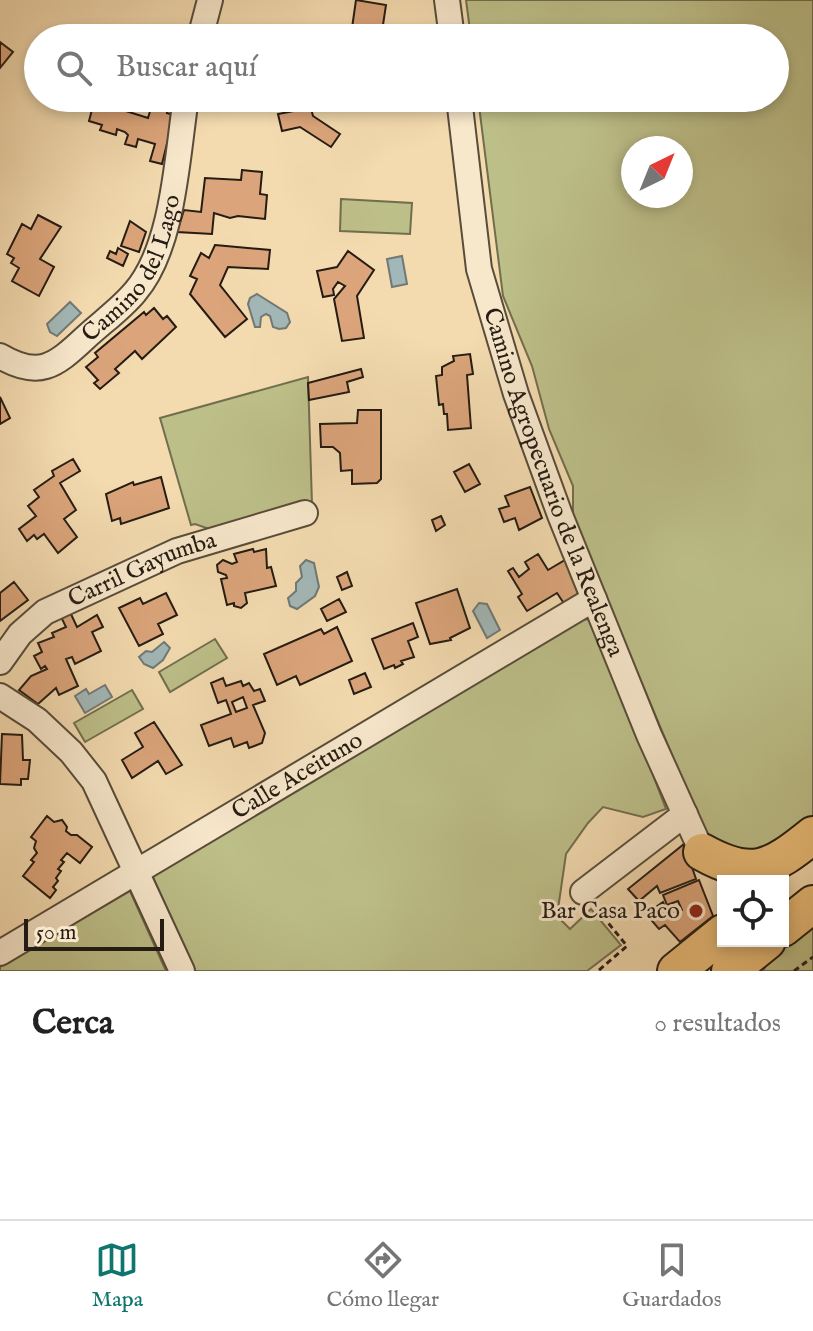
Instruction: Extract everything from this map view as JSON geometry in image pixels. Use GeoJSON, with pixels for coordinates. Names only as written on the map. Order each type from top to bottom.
{"type":"FeatureCollection","features":[{"type":"Feature","properties":{"kind":"highway"},"geometry":{"type":"LineString","coordinates":[[702,852],[734,867],[756,869],[781,861],[813,835]]}},
{"type":"Feature","properties":{"kind":"highway"},"geometry":{"type":"LineString","coordinates":[[702,852],[717,879]]}},
{"type":"Feature","properties":{"kind":"highway"},"geometry":{"type":"LineString","coordinates":[[789,880],[813,861]]}},
{"type":"Feature","properties":{"kind":"highway"},"geometry":{"type":"LineString","coordinates":[[789,923],[813,904]]}},
{"type":"Feature","properties":{"kind":"highway"},"geometry":{"type":"LineString","coordinates":[[676,971],[717,938]]}},
{"type":"Feature","properties":{"kind":"highway"},"geometry":{"type":"LineString","coordinates":[[730,971],[760,947]]}},
{"type":"Feature","properties":{"kind":"street"},"geometry":{"type":"LineString","coordinates":[[204,24],[210,0]]}},
{"type":"Feature","properties":{"kind":"street"},"geometry":{"type":"LineString","coordinates":[[447,0],[450,24]]}},
{"type":"Feature","properties":{"kind":"street","name":"Camino del Lago"},"geometry":{"type":"LineString","coordinates":[[0,356],[17,366],[44,369],[66,355],[136,292],[165,234],[184,112]]}},
{"type":"Feature","properties":{"kind":"street","name":"Camino Agropecuario de la Realenga"},"geometry":{"type":"LineString","coordinates":[[461,112],[479,269],[516,394],[594,599],[702,852]]}},
{"type":"Feature","properties":{"kind":"street","name":"Carril Gayumba"},"geometry":{"type":"LineString","coordinates":[[0,662],[20,634],[45,612],[177,551],[305,513]]}},
{"type":"Feature","properties":{"kind":"street","name":"Calle Aceituno"},"geometry":{"type":"LineString","coordinates":[[0,953],[594,599]]}},
{"type":"Feature","properties":{"kind":"street"},"geometry":{"type":"LineString","coordinates":[[0,696],[37,720],[71,752],[94,781],[182,971]]}},
{"type":"Feature","properties":{"kind":"street"},"geometry":{"type":"LineString","coordinates":[[583,892],[685,814]]}},
{"type":"Feature","properties":{"kind":"path"},"geometry":{"type":"LineString","coordinates":[[583,892],[627,946],[598,971]]}},
{"type":"Feature","properties":{"kind":"path"},"geometry":{"type":"LineString","coordinates":[[794,971],[813,957]]}},
{"type":"Feature","properties":{"kind":"green space"},"geometry":{"type":"Polygon","coordinates":[[[466,0],[813,0],[813,820],[775,852],[722,856],[705,833],[573,520],[573,486],[549,429],[532,366],[503,296],[480,112],[789,112],[789,24],[469,24],[466,0]]]}},
{"type":"Feature","properties":{"kind":"green space"},"geometry":{"type":"Polygon","coordinates":[[[341,199],[412,203],[410,234],[340,231],[341,199]]]}},
{"type":"Feature","properties":{"kind":"green space"},"geometry":{"type":"Polygon","coordinates":[[[308,377],[312,504],[215,531],[191,525],[160,418],[308,377]]]}},
{"type":"Feature","properties":{"kind":"green space"},"geometry":{"type":"Polygon","coordinates":[[[587,619],[596,625],[666,809],[643,817],[603,807],[566,854],[557,916],[570,929],[591,909],[621,945],[587,971],[195,971],[152,875],[569,624],[587,619]]]}},
{"type":"Feature","properties":{"kind":"green space"},"geometry":{"type":"Polygon","coordinates":[[[215,639],[227,658],[170,692],[159,672],[215,639]]]}},
{"type":"Feature","properties":{"kind":"green space"},"geometry":{"type":"Polygon","coordinates":[[[132,690],[143,709],[85,742],[74,723],[132,690]]]}},
{"type":"Feature","properties":{"kind":"green space"},"geometry":{"type":"Polygon","coordinates":[[[130,891],[166,971],[0,971],[0,967],[130,891]]]}},
{"type":"Feature","properties":{"kind":"green space"},"geometry":{"type":"Polygon","coordinates":[[[813,924],[813,971],[763,971],[769,960],[789,947],[789,944],[813,924]]]}},
{"type":"Feature","properties":{"kind":"shaded area"},"geometry":{"type":"Polygon","coordinates":[[[402,256],[407,284],[392,287],[387,259],[402,256]]]}},
{"type":"Feature","properties":{"kind":"shaded area"},"geometry":{"type":"Polygon","coordinates":[[[257,294],[287,313],[290,322],[286,328],[273,327],[270,316],[266,314],[261,317],[260,327],[255,327],[248,304],[250,298],[257,294]]]}},
{"type":"Feature","properties":{"kind":"shaded area"},"geometry":{"type":"Polygon","coordinates":[[[70,302],[81,313],[57,336],[50,332],[47,324],[70,302]]]}},
{"type":"Feature","properties":{"kind":"shaded area"},"geometry":{"type":"Polygon","coordinates":[[[306,560],[314,563],[319,587],[315,596],[297,609],[290,606],[288,598],[296,591],[296,583],[302,577],[300,566],[306,560]]]}},
{"type":"Feature","properties":{"kind":"shaded area"},"geometry":{"type":"Polygon","coordinates":[[[479,603],[487,604],[500,630],[487,638],[473,611],[479,603]]]}},
{"type":"Feature","properties":{"kind":"shaded area"},"geometry":{"type":"Polygon","coordinates":[[[164,642],[170,648],[163,660],[153,668],[144,664],[139,657],[146,651],[152,652],[164,642]]]}},
{"type":"Feature","properties":{"kind":"shaded area"},"geometry":{"type":"Polygon","coordinates":[[[105,685],[112,697],[85,713],[75,696],[86,689],[89,694],[105,685]]]}},
{"type":"Feature","properties":{"kind":"building"},"geometry":{"type":"Polygon","coordinates":[[[356,0],[386,5],[383,24],[353,24],[356,0]]]}},
{"type":"Feature","properties":{"kind":"building"},"geometry":{"type":"Polygon","coordinates":[[[0,42],[13,52],[0,68],[0,42]]]}},
{"type":"Feature","properties":{"kind":"building"},"geometry":{"type":"Polygon","coordinates":[[[91,112],[129,112],[148,118],[150,112],[174,115],[162,164],[150,161],[155,144],[138,139],[136,147],[125,144],[128,135],[125,132],[117,129],[116,135],[100,130],[102,125],[89,121],[91,112]]]}},
{"type":"Feature","properties":{"kind":"building"},"geometry":{"type":"Polygon","coordinates":[[[312,112],[313,116],[340,134],[331,147],[300,127],[282,131],[278,114],[312,112]]]}},
{"type":"Feature","properties":{"kind":"building"},"geometry":{"type":"Polygon","coordinates":[[[242,170],[262,172],[260,194],[267,195],[265,219],[230,218],[214,213],[212,234],[177,232],[184,210],[201,212],[205,178],[241,180],[242,170]]]}},
{"type":"Feature","properties":{"kind":"building"},"geometry":{"type":"Polygon","coordinates":[[[38,215],[61,227],[40,259],[54,267],[39,296],[12,281],[19,268],[11,263],[14,258],[7,254],[22,224],[31,229],[38,215]]]}},
{"type":"Feature","properties":{"kind":"building"},"geometry":{"type":"Polygon","coordinates":[[[130,221],[146,232],[139,252],[121,246],[130,221]]]}},
{"type":"Feature","properties":{"kind":"building"},"geometry":{"type":"Polygon","coordinates":[[[215,245],[270,250],[268,269],[228,267],[220,285],[247,319],[225,337],[190,294],[197,279],[190,276],[201,253],[209,258],[215,245]]]}},
{"type":"Feature","properties":{"kind":"building"},"geometry":{"type":"Polygon","coordinates":[[[118,248],[128,254],[123,266],[107,258],[110,251],[116,254],[118,248]]]}},
{"type":"Feature","properties":{"kind":"building"},"geometry":{"type":"Polygon","coordinates":[[[348,251],[374,270],[357,296],[364,338],[342,341],[334,299],[345,286],[338,282],[333,289],[334,295],[323,297],[317,271],[337,267],[348,251]]]}},
{"type":"Feature","properties":{"kind":"building"},"geometry":{"type":"Polygon","coordinates":[[[154,308],[163,319],[167,316],[176,327],[142,359],[135,351],[115,369],[119,373],[100,389],[94,383],[98,380],[86,367],[98,357],[95,353],[144,312],[146,315],[154,308]]]}},
{"type":"Feature","properties":{"kind":"building"},"geometry":{"type":"Polygon","coordinates":[[[470,354],[473,374],[467,375],[471,428],[448,430],[447,414],[444,414],[443,404],[439,405],[436,376],[442,375],[442,367],[454,361],[453,356],[470,354]]]}},
{"type":"Feature","properties":{"kind":"building"},"geometry":{"type":"Polygon","coordinates":[[[361,369],[363,377],[347,382],[349,392],[309,400],[308,383],[361,369]]]}},
{"type":"Feature","properties":{"kind":"building"},"geometry":{"type":"Polygon","coordinates":[[[0,397],[10,418],[0,424],[0,397]]]}},
{"type":"Feature","properties":{"kind":"building"},"geometry":{"type":"Polygon","coordinates":[[[358,410],[381,410],[381,479],[377,483],[352,484],[352,470],[341,471],[340,453],[333,447],[321,447],[320,424],[357,423],[358,410]]]}},
{"type":"Feature","properties":{"kind":"building"},"geometry":{"type":"Polygon","coordinates":[[[73,459],[80,471],[60,483],[76,510],[64,519],[77,537],[58,553],[44,534],[37,539],[34,535],[27,541],[19,529],[36,516],[28,506],[39,497],[34,490],[54,476],[52,471],[73,459]]]}},
{"type":"Feature","properties":{"kind":"building"},"geometry":{"type":"Polygon","coordinates":[[[469,464],[480,484],[465,492],[454,472],[469,464]]]}},
{"type":"Feature","properties":{"kind":"building"},"geometry":{"type":"Polygon","coordinates":[[[161,477],[169,508],[121,524],[120,518],[112,521],[106,494],[133,482],[134,485],[161,477]]]}},
{"type":"Feature","properties":{"kind":"building"},"geometry":{"type":"Polygon","coordinates":[[[530,487],[542,518],[519,530],[515,518],[504,522],[499,509],[509,506],[505,496],[530,487]]]}},
{"type":"Feature","properties":{"kind":"building"},"geometry":{"type":"Polygon","coordinates":[[[441,516],[445,525],[436,531],[432,520],[441,516]]]}},
{"type":"Feature","properties":{"kind":"building"},"geometry":{"type":"Polygon","coordinates":[[[253,549],[254,552],[266,549],[267,568],[271,567],[276,586],[245,593],[247,603],[241,608],[234,606],[234,603],[227,605],[221,579],[227,578],[218,572],[217,565],[223,560],[232,564],[237,562],[234,554],[253,549]]]}},
{"type":"Feature","properties":{"kind":"building"},"geometry":{"type":"Polygon","coordinates":[[[538,554],[548,570],[565,560],[579,596],[565,605],[557,593],[527,611],[518,597],[522,594],[508,571],[513,568],[519,577],[529,569],[525,562],[538,554]]]}},
{"type":"Feature","properties":{"kind":"building"},"geometry":{"type":"Polygon","coordinates":[[[347,572],[352,586],[342,590],[337,577],[347,572]]]}},
{"type":"Feature","properties":{"kind":"building"},"geometry":{"type":"Polygon","coordinates":[[[14,582],[28,600],[0,621],[0,593],[14,582]]]}},
{"type":"Feature","properties":{"kind":"building"},"geometry":{"type":"Polygon","coordinates":[[[457,589],[470,628],[451,640],[430,644],[416,603],[457,589]]]}},
{"type":"Feature","properties":{"kind":"building"},"geometry":{"type":"Polygon","coordinates":[[[166,593],[177,615],[158,624],[163,634],[139,646],[119,608],[140,598],[143,604],[166,593]]]}},
{"type":"Feature","properties":{"kind":"building"},"geometry":{"type":"Polygon","coordinates":[[[339,599],[346,612],[327,621],[321,609],[339,599]]]}},
{"type":"Feature","properties":{"kind":"building"},"geometry":{"type":"Polygon","coordinates":[[[70,612],[77,627],[97,615],[103,627],[92,632],[101,651],[75,664],[72,657],[66,659],[78,686],[59,695],[56,688],[38,704],[19,690],[31,676],[47,669],[45,666],[41,669],[34,656],[42,652],[38,643],[54,637],[52,633],[66,627],[61,617],[70,612]]]}},
{"type":"Feature","properties":{"kind":"building"},"geometry":{"type":"Polygon","coordinates":[[[413,623],[418,637],[408,641],[414,657],[401,661],[403,664],[395,668],[394,665],[384,669],[372,639],[413,623]]]}},
{"type":"Feature","properties":{"kind":"building"},"geometry":{"type":"Polygon","coordinates":[[[337,627],[352,661],[300,685],[296,676],[277,685],[264,654],[321,629],[324,634],[337,627]]]}},
{"type":"Feature","properties":{"kind":"building"},"geometry":{"type":"Polygon","coordinates":[[[365,673],[371,687],[354,694],[349,680],[365,673]]]}},
{"type":"Feature","properties":{"kind":"building"},"geometry":{"type":"Polygon","coordinates":[[[223,678],[226,686],[241,681],[243,686],[249,683],[254,691],[260,689],[265,701],[253,705],[265,733],[262,743],[249,748],[247,742],[234,747],[231,738],[209,746],[201,725],[231,714],[226,700],[218,703],[211,683],[223,678]],[[243,697],[232,702],[236,712],[247,708],[243,697]]]}},
{"type":"Feature","properties":{"kind":"building"},"geometry":{"type":"Polygon","coordinates":[[[154,722],[182,765],[166,774],[158,761],[132,778],[122,760],[143,747],[135,733],[154,722]]]}},
{"type":"Feature","properties":{"kind":"building"},"geometry":{"type":"Polygon","coordinates":[[[2,734],[22,735],[23,760],[30,760],[28,779],[21,779],[21,785],[0,784],[2,734]]]}},
{"type":"Feature","properties":{"kind":"building"},"geometry":{"type":"Polygon","coordinates":[[[47,816],[54,822],[62,820],[66,831],[92,847],[80,863],[67,853],[61,860],[64,862],[58,869],[61,871],[53,887],[56,890],[50,898],[23,876],[37,853],[34,848],[36,841],[31,837],[47,816]]]}},
{"type":"Feature","properties":{"kind":"building"},"geometry":{"type":"Polygon","coordinates":[[[684,844],[696,879],[660,893],[657,886],[639,901],[628,889],[684,844]]]}},
{"type":"Feature","properties":{"kind":"building","name":"Bar Casa Paco"},"geometry":{"type":"Polygon","coordinates":[[[699,880],[713,916],[680,942],[665,925],[659,929],[646,914],[663,902],[667,911],[670,909],[677,914],[682,910],[678,901],[667,905],[663,895],[699,880]]]}},
{"type":"Feature","properties":{"kind":"place","name":"Bar Casa Paco"},"geometry":{"type":"Point","coordinates":[696,911]}}]}
